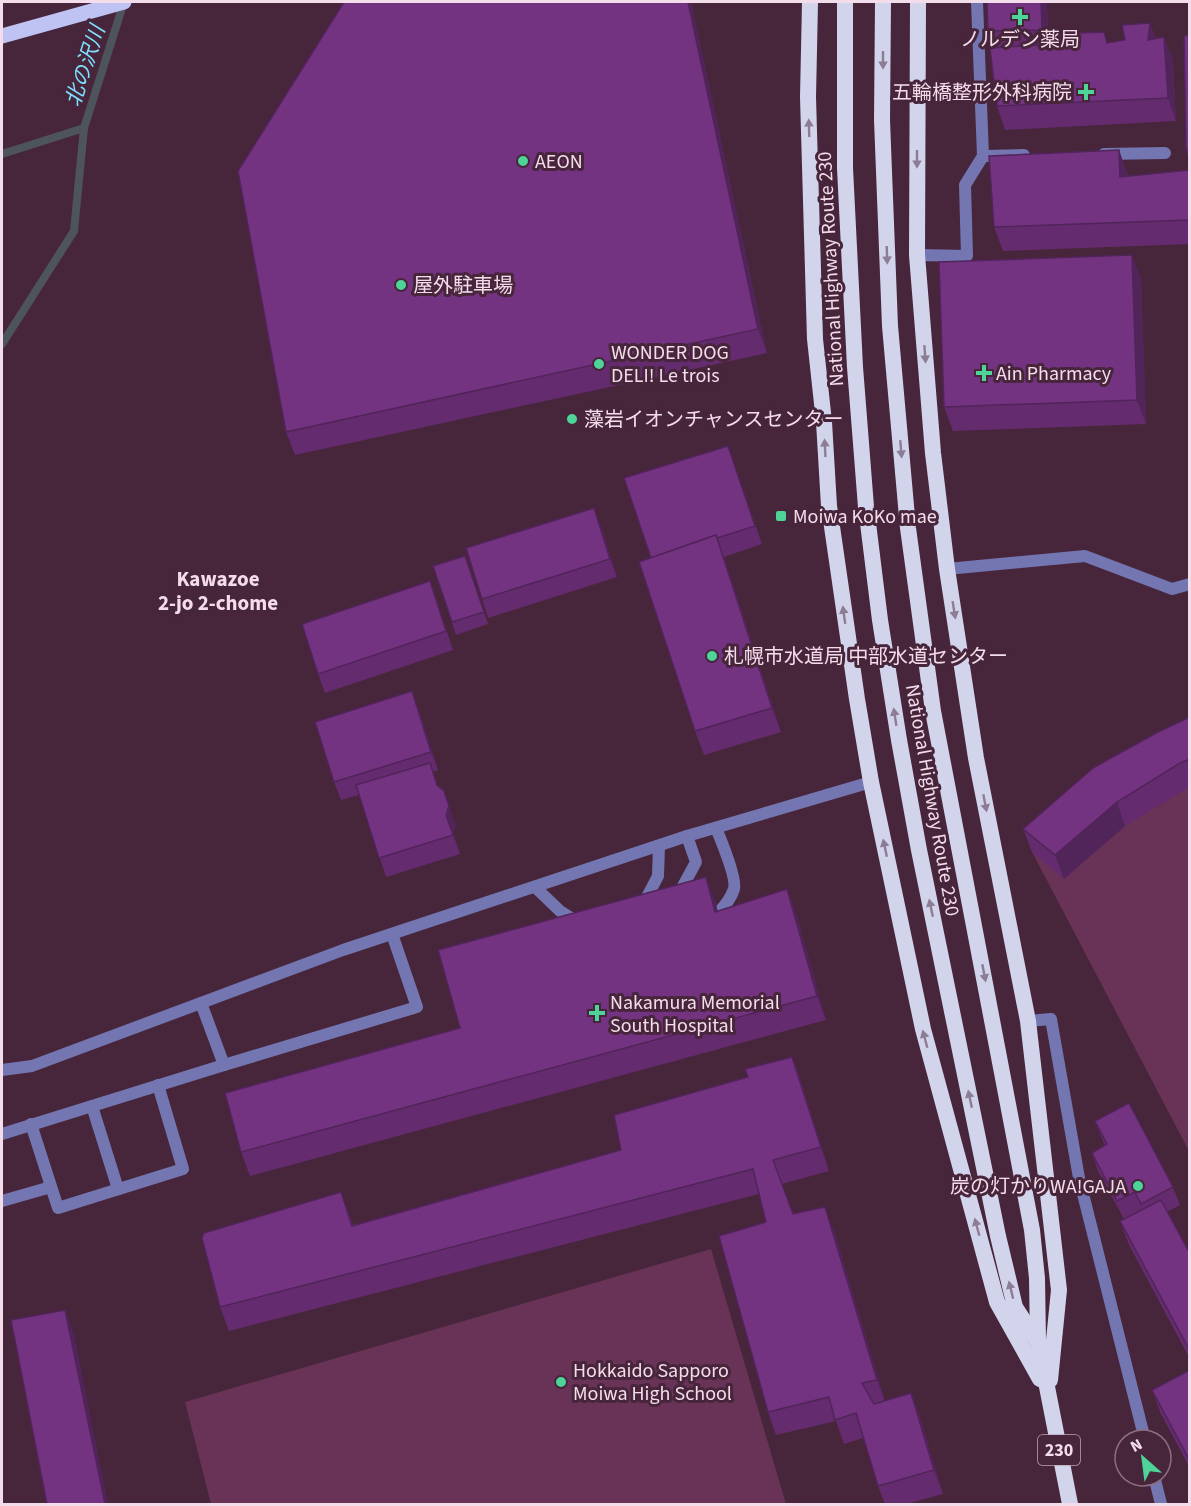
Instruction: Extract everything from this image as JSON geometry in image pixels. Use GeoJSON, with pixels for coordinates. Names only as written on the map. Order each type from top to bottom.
{"type":"FeatureCollection","features":[{"type":"Feature","properties":{"kind":"highway"},"geometry":{"type":"LineString","coordinates":[[810,2],[808,97],[815,339],[824,422],[829,506],[856,699],[871,782],[923,1029],[997,1302],[1049,1396]]}},
{"type":"Feature","properties":{"kind":"highway","name":"National Highway Route 230"},"geometry":{"type":"LineString","coordinates":[[844,2],[845,168],[855,367],[866,507],[880,620],[919,850],[998,1236],[1016,1307],[1038,1341]]}},
{"type":"Feature","properties":{"kind":"highway","name":"National Highway Route 230"},"geometry":{"type":"LineString","coordinates":[[883,2],[882,120],[890,326],[908,528],[933,711],[1032,1230],[1037,1278],[1038,1341],[1070,1504]]}},
{"type":"Feature","properties":{"kind":"highway"},"geometry":{"type":"LineString","coordinates":[[918,2],[917,255],[933,453],[947,569],[976,758],[1028,1021],[1059,1290],[1049,1396]]}},
{"type":"Feature","properties":{"kind":"main road"},"geometry":{"type":"LineString","coordinates":[[2,36],[124,2]]}},
{"type":"Feature","properties":{"kind":"street"},"geometry":{"type":"LineString","coordinates":[[917,255],[967,256],[965,185],[983,156],[977,2]]}},
{"type":"Feature","properties":{"kind":"street"},"geometry":{"type":"LineString","coordinates":[[1097,154],[1166,153]]}},
{"type":"Feature","properties":{"kind":"street"},"geometry":{"type":"LineString","coordinates":[[983,156],[1040,155]]}},
{"type":"Feature","properties":{"kind":"street"},"geometry":{"type":"LineString","coordinates":[[947,569],[1085,556],[1172,589],[1190,584]]}},
{"type":"Feature","properties":{"kind":"street"},"geometry":{"type":"LineString","coordinates":[[2,1070],[32,1066],[343,950],[687,836],[871,782]]}},
{"type":"Feature","properties":{"kind":"street"},"geometry":{"type":"LineString","coordinates":[[716,828],[735,886],[727,903],[718,913]]}},
{"type":"Feature","properties":{"kind":"street"},"geometry":{"type":"LineString","coordinates":[[676,911],[683,886],[696,862],[687,836]]}},
{"type":"Feature","properties":{"kind":"street"},"geometry":{"type":"LineString","coordinates":[[634,911],[647,897],[658,876],[659,846]]}},
{"type":"Feature","properties":{"kind":"street"},"geometry":{"type":"LineString","coordinates":[[535,887],[560,911],[578,923],[587,924]]}},
{"type":"Feature","properties":{"kind":"street"},"geometry":{"type":"LineString","coordinates":[[2,1134],[417,1007],[392,934]]}},
{"type":"Feature","properties":{"kind":"street"},"geometry":{"type":"LineString","coordinates":[[201,1003],[224,1065]]}},
{"type":"Feature","properties":{"kind":"street"},"geometry":{"type":"LineString","coordinates":[[1028,1021],[1051,1019],[1079,1178],[1142,1428]]}},
{"type":"Feature","properties":{"kind":"street"},"geometry":{"type":"LineString","coordinates":[[32,1124],[57,1208],[183,1169],[158,1085]]}},
{"type":"Feature","properties":{"kind":"street"},"geometry":{"type":"LineString","coordinates":[[92,1106],[118,1189]]}},
{"type":"Feature","properties":{"kind":"street"},"geometry":{"type":"LineString","coordinates":[[2,1201],[51,1187]]}},
{"type":"Feature","properties":{"kind":"street"},"geometry":{"type":"LineString","coordinates":[[1157,1488],[1161,1504]]}},
{"type":"Feature","properties":{"kind":"shaded area"},"geometry":{"type":"Polygon","coordinates":[[[1189,741],[1189,1151],[1032,852],[1098,794],[1189,741]]]}},
{"type":"Feature","properties":{"kind":"shaded area"},"geometry":{"type":"Polygon","coordinates":[[[711,1249],[786,1504],[211,1504],[185,1402],[711,1249]]]}},
{"type":"Feature","properties":{"kind":"building"},"geometry":{"type":"Polygon","coordinates":[[[344,2],[688,2],[758,329],[286,432],[238,171],[344,2]]]}},
{"type":"Feature","properties":{"kind":"building"},"geometry":{"type":"Polygon","coordinates":[[[987,2],[1041,2],[1042,30],[988,31],[987,2]]]}},
{"type":"Feature","properties":{"kind":"building"},"geometry":{"type":"Polygon","coordinates":[[[1150,23],[1148,40],[1164,37],[1168,98],[997,106],[990,48],[1037,45],[1036,35],[1104,32],[1107,43],[1125,40],[1122,25],[1150,23]]]}},
{"type":"Feature","properties":{"kind":"building"},"geometry":{"type":"Polygon","coordinates":[[[1190,35],[1190,149],[1186,150],[1184,36],[1190,35]]]}},
{"type":"Feature","properties":{"kind":"building"},"geometry":{"type":"Polygon","coordinates":[[[1119,150],[1120,177],[1190,170],[1190,220],[994,227],[989,156],[1119,150]]]}},
{"type":"Feature","properties":{"kind":"building"},"geometry":{"type":"Polygon","coordinates":[[[1132,255],[1137,400],[944,407],[939,262],[1132,255]]]}},
{"type":"Feature","properties":{"kind":"building"},"geometry":{"type":"Polygon","coordinates":[[[728,446],[755,526],[717,538],[716,535],[651,558],[624,478],[728,446]]]}},
{"type":"Feature","properties":{"kind":"building"},"geometry":{"type":"Polygon","coordinates":[[[594,508],[610,559],[482,599],[466,548],[594,508]]]}},
{"type":"Feature","properties":{"kind":"building"},"geometry":{"type":"Polygon","coordinates":[[[716,535],[772,708],[695,731],[639,562],[716,535]]]}},
{"type":"Feature","properties":{"kind":"building"},"geometry":{"type":"Polygon","coordinates":[[[465,556],[484,612],[452,622],[433,566],[465,556]]]}},
{"type":"Feature","properties":{"kind":"building"},"geometry":{"type":"Polygon","coordinates":[[[430,581],[446,631],[318,674],[302,624],[430,581]]]}},
{"type":"Feature","properties":{"kind":"building"},"geometry":{"type":"Polygon","coordinates":[[[412,691],[431,752],[334,782],[315,722],[412,691]]]}},
{"type":"Feature","properties":{"kind":"building"},"geometry":{"type":"Polygon","coordinates":[[[1190,717],[1190,759],[1117,802],[1055,855],[1023,829],[1093,768],[1190,717]]]}},
{"type":"Feature","properties":{"kind":"building"},"geometry":{"type":"Polygon","coordinates":[[[430,763],[437,785],[444,791],[449,806],[446,815],[453,835],[379,858],[356,785],[430,763]]]}},
{"type":"Feature","properties":{"kind":"building"},"geometry":{"type":"Polygon","coordinates":[[[706,877],[715,912],[787,889],[817,996],[241,1152],[225,1093],[460,1028],[438,950],[706,877]]]}},
{"type":"Feature","properties":{"kind":"building"},"geometry":{"type":"Polygon","coordinates":[[[792,1057],[821,1147],[773,1160],[793,1214],[825,1207],[877,1380],[862,1383],[874,1404],[911,1393],[934,1470],[878,1486],[856,1413],[835,1420],[829,1397],[768,1412],[719,1236],[766,1222],[753,1169],[220,1307],[202,1238],[204,1233],[341,1192],[352,1226],[621,1150],[614,1115],[748,1077],[745,1069],[792,1057]]]}},
{"type":"Feature","properties":{"kind":"building"},"geometry":{"type":"Polygon","coordinates":[[[1129,1103],[1173,1187],[1141,1204],[1135,1192],[1117,1201],[1092,1153],[1107,1144],[1095,1121],[1129,1103]]]}},
{"type":"Feature","properties":{"kind":"building"},"geometry":{"type":"Polygon","coordinates":[[[1161,1200],[1190,1254],[1190,1351],[1120,1221],[1161,1200]]]}},
{"type":"Feature","properties":{"kind":"building"},"geometry":{"type":"Polygon","coordinates":[[[65,1310],[105,1504],[47,1504],[11,1320],[65,1310]]]}},
{"type":"Feature","properties":{"kind":"building"},"geometry":{"type":"Polygon","coordinates":[[[1190,1370],[1190,1461],[1173,1428],[1152,1390],[1190,1370]]]}},
{"type":"Feature","properties":{"kind":"waterway"},"geometry":{"type":"LineString","coordinates":[[2,344],[74,231],[84,128],[124,2]]}},
{"type":"Feature","properties":{"kind":"waterway","name":"北の沢川"},"geometry":{"type":"LineString","coordinates":[[2,154],[84,128]]}},
{"type":"Feature","properties":{"kind":"place","name":"ノルデン薬局"},"geometry":{"type":"Point","coordinates":[1020,17]}},
{"type":"Feature","properties":{"kind":"place","name":"五輪橋整形外科病院"},"geometry":{"type":"Point","coordinates":[1086,92]}},
{"type":"Feature","properties":{"kind":"place","name":"AEON"},"geometry":{"type":"Point","coordinates":[523,161]}},
{"type":"Feature","properties":{"kind":"place","name":"屋外駐車場"},"geometry":{"type":"Point","coordinates":[401,285]}},
{"type":"Feature","properties":{"kind":"place","name":"WONDER DOG DELI! Le trois"},"geometry":{"type":"Point","coordinates":[599,364]}},
{"type":"Feature","properties":{"kind":"place","name":"Ain Pharmacy"},"geometry":{"type":"Point","coordinates":[984,373]}},
{"type":"Feature","properties":{"kind":"place","name":"藻岩イオンチャンスセンター"},"geometry":{"type":"Point","coordinates":[572,419]}},
{"type":"Feature","properties":{"kind":"place","name":"Moiwa KoKo mae"},"geometry":{"type":"Point","coordinates":[781,516]}},
{"type":"Feature","properties":{"kind":"place","name":"札幌市水道局 中部水道センター"},"geometry":{"type":"Point","coordinates":[712,656]}},
{"type":"Feature","properties":{"kind":"place","name":"Nakamura Memorial South Hospital"},"geometry":{"type":"Point","coordinates":[597,1013]}},
{"type":"Feature","properties":{"kind":"place","name":"炭の灯かりWA!GAJA"},"geometry":{"type":"Point","coordinates":[1138,1186]}},
{"type":"Feature","properties":{"kind":"place","name":"Hokkaido Sapporo Moiwa High School"},"geometry":{"type":"Point","coordinates":[561,1382]}},
{"type":"Feature","properties":{"kind":"district","name":"Kawazoe 2-jo 2-chome"},"geometry":{"type":"Point","coordinates":[218,591]}}]}
